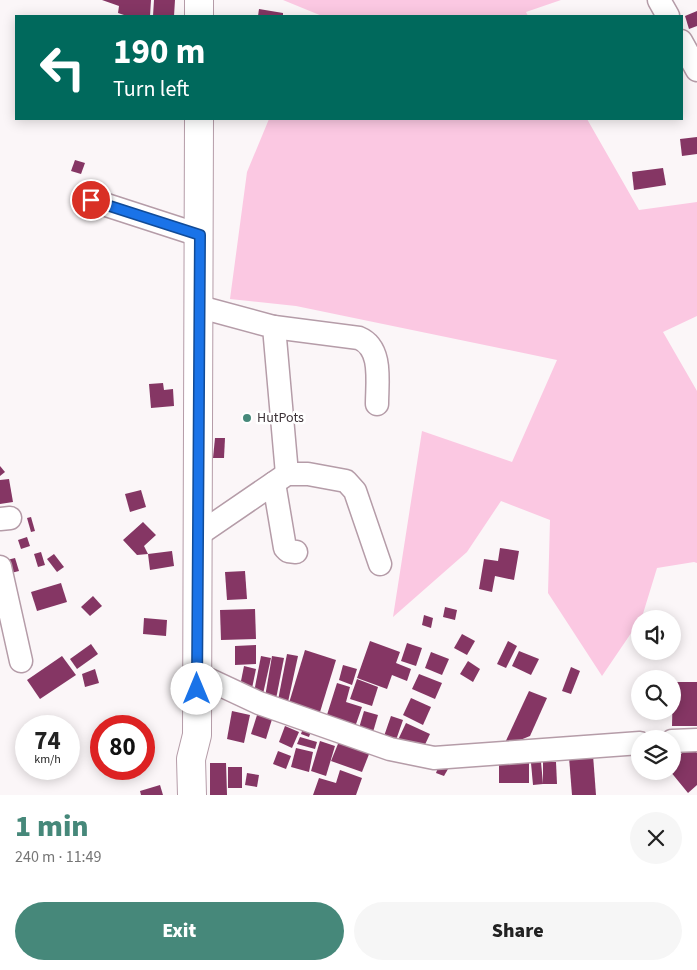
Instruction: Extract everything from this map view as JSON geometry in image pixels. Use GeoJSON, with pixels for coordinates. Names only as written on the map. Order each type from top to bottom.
{"type":"FeatureCollection","features":[{"type":"Feature","properties":{"kind":"highway"},"geometry":{"type":"LineString","coordinates":[[199,0],[199,15]]}},
{"type":"Feature","properties":{"kind":"highway"},"geometry":{"type":"LineString","coordinates":[[192,795],[191,759],[197,735],[200,306],[199,120]]}},
{"type":"Feature","properties":{"kind":"highway"},"geometry":{"type":"LineString","coordinates":[[197,735],[203,758],[203,795]]}},
{"type":"Feature","properties":{"kind":"street"},"geometry":{"type":"LineString","coordinates":[[659,0],[667,15]]}},
{"type":"Feature","properties":{"kind":"street"},"geometry":{"type":"LineString","coordinates":[[687,40],[697,70]]}},
{"type":"Feature","properties":{"kind":"street"},"geometry":{"type":"LineString","coordinates":[[91,200],[200,235]]}},
{"type":"Feature","properties":{"kind":"street"},"geometry":{"type":"LineString","coordinates":[[200,306],[274,327],[359,338],[367,341],[372,349],[377,366],[377,404]]}},
{"type":"Feature","properties":{"kind":"street"},"geometry":{"type":"LineString","coordinates":[[274,327],[280,479],[285,548],[288,551],[296,552]]}},
{"type":"Feature","properties":{"kind":"street"},"geometry":{"type":"LineString","coordinates":[[198,535],[280,479],[308,474],[346,481],[355,491],[380,564]]}},
{"type":"Feature","properties":{"kind":"street"},"geometry":{"type":"LineString","coordinates":[[0,567],[21,661]]}},
{"type":"Feature","properties":{"kind":"street"},"geometry":{"type":"LineString","coordinates":[[197,674],[259,703],[390,749],[434,758],[631,744]]}},
{"type":"Feature","properties":{"kind":"street"},"geometry":{"type":"LineString","coordinates":[[681,741],[697,740]]}},
{"type":"Feature","properties":{"kind":"shaded area"},"geometry":{"type":"Polygon","coordinates":[[[283,0],[561,0],[526,12],[528,15],[320,15],[283,0]]]}},
{"type":"Feature","properties":{"kind":"shaded area"},"geometry":{"type":"Polygon","coordinates":[[[269,120],[588,120],[639,210],[697,202],[697,316],[663,332],[697,391],[697,563],[657,568],[644,610],[631,610],[631,633],[602,676],[548,593],[550,520],[501,501],[467,552],[393,617],[422,431],[512,462],[557,360],[296,306],[230,299],[247,172],[269,120]]]}},
{"type":"Feature","properties":{"kind":"building"},"geometry":{"type":"Polygon","coordinates":[[[102,0],[151,0],[150,15],[124,15],[118,13],[119,6],[102,0]]]}},
{"type":"Feature","properties":{"kind":"building"},"geometry":{"type":"Polygon","coordinates":[[[154,0],[175,0],[174,15],[153,15],[154,0]]]}},
{"type":"Feature","properties":{"kind":"building"},"geometry":{"type":"Polygon","coordinates":[[[259,9],[283,13],[283,15],[258,15],[259,9]]]}},
{"type":"Feature","properties":{"kind":"building"},"geometry":{"type":"Polygon","coordinates":[[[697,11],[697,26],[689,29],[685,16],[697,11]]]}},
{"type":"Feature","properties":{"kind":"building"},"geometry":{"type":"Polygon","coordinates":[[[697,137],[697,154],[682,156],[680,139],[697,137]]]}},
{"type":"Feature","properties":{"kind":"building"},"geometry":{"type":"Polygon","coordinates":[[[75,160],[85,163],[81,174],[71,171],[75,160]]]}},
{"type":"Feature","properties":{"kind":"building"},"geometry":{"type":"Polygon","coordinates":[[[663,168],[666,185],[634,190],[632,172],[663,168]]]}},
{"type":"Feature","properties":{"kind":"building"},"geometry":{"type":"Polygon","coordinates":[[[163,383],[164,390],[173,389],[174,406],[151,408],[149,384],[163,383]]]}},
{"type":"Feature","properties":{"kind":"building"},"geometry":{"type":"Polygon","coordinates":[[[215,438],[225,438],[224,458],[213,458],[215,438]]]}},
{"type":"Feature","properties":{"kind":"building"},"geometry":{"type":"Polygon","coordinates":[[[0,466],[5,472],[0,476],[0,466]]]}},
{"type":"Feature","properties":{"kind":"building"},"geometry":{"type":"Polygon","coordinates":[[[9,479],[13,502],[0,504],[0,480],[9,479]]]}},
{"type":"Feature","properties":{"kind":"building"},"geometry":{"type":"Polygon","coordinates":[[[141,490],[146,507],[130,512],[125,494],[141,490]]]}},
{"type":"Feature","properties":{"kind":"building"},"geometry":{"type":"Polygon","coordinates":[[[31,517],[35,531],[31,532],[27,518],[31,517]]]}},
{"type":"Feature","properties":{"kind":"building"},"geometry":{"type":"Polygon","coordinates":[[[143,522],[156,535],[144,546],[148,554],[137,555],[123,540],[143,522]]]}},
{"type":"Feature","properties":{"kind":"building"},"geometry":{"type":"Polygon","coordinates":[[[27,537],[30,546],[21,549],[18,540],[27,537]]]}},
{"type":"Feature","properties":{"kind":"building"},"geometry":{"type":"Polygon","coordinates":[[[500,548],[519,551],[514,580],[495,576],[492,592],[479,589],[484,559],[498,561],[500,548]]]}},
{"type":"Feature","properties":{"kind":"building"},"geometry":{"type":"Polygon","coordinates":[[[172,551],[174,566],[150,570],[148,554],[172,551]]]}},
{"type":"Feature","properties":{"kind":"building"},"geometry":{"type":"Polygon","coordinates":[[[41,552],[45,565],[38,567],[34,554],[41,552]]]}},
{"type":"Feature","properties":{"kind":"building"},"geometry":{"type":"Polygon","coordinates":[[[54,554],[64,567],[57,572],[47,559],[54,554]]]}},
{"type":"Feature","properties":{"kind":"building"},"geometry":{"type":"Polygon","coordinates":[[[15,558],[19,571],[11,573],[7,560],[15,558]]]}},
{"type":"Feature","properties":{"kind":"building"},"geometry":{"type":"Polygon","coordinates":[[[245,571],[247,599],[227,600],[225,572],[245,571]]]}},
{"type":"Feature","properties":{"kind":"building"},"geometry":{"type":"Polygon","coordinates":[[[61,583],[67,602],[37,611],[31,592],[61,583]]]}},
{"type":"Feature","properties":{"kind":"building"},"geometry":{"type":"Polygon","coordinates":[[[93,596],[102,606],[90,616],[81,607],[93,596]]]}},
{"type":"Feature","properties":{"kind":"building"},"geometry":{"type":"Polygon","coordinates":[[[445,607],[457,610],[455,620],[443,617],[445,607]]]}},
{"type":"Feature","properties":{"kind":"building"},"geometry":{"type":"Polygon","coordinates":[[[255,609],[256,639],[221,640],[220,610],[255,609]]]}},
{"type":"Feature","properties":{"kind":"building"},"geometry":{"type":"Polygon","coordinates":[[[424,615],[433,618],[431,628],[422,625],[424,615]]]}},
{"type":"Feature","properties":{"kind":"building"},"geometry":{"type":"Polygon","coordinates":[[[144,618],[167,620],[166,636],[143,634],[144,618]]]}},
{"type":"Feature","properties":{"kind":"building"},"geometry":{"type":"Polygon","coordinates":[[[462,634],[475,641],[467,655],[454,648],[462,634]]]}},
{"type":"Feature","properties":{"kind":"building"},"geometry":{"type":"Polygon","coordinates":[[[370,641],[400,652],[396,663],[411,669],[407,681],[392,675],[387,689],[357,678],[370,641]]]}},
{"type":"Feature","properties":{"kind":"building"},"geometry":{"type":"Polygon","coordinates":[[[508,641],[517,646],[506,668],[497,664],[508,641]]]}},
{"type":"Feature","properties":{"kind":"building"},"geometry":{"type":"Polygon","coordinates":[[[407,643],[422,648],[416,666],[401,661],[407,643]]]}},
{"type":"Feature","properties":{"kind":"building"},"geometry":{"type":"Polygon","coordinates":[[[91,644],[98,654],[77,669],[70,659],[91,644]]]}},
{"type":"Feature","properties":{"kind":"building"},"geometry":{"type":"Polygon","coordinates":[[[256,645],[256,664],[235,665],[235,646],[256,645]]]}},
{"type":"Feature","properties":{"kind":"building"},"geometry":{"type":"Polygon","coordinates":[[[305,650],[336,660],[320,712],[289,703],[305,650]]]}},
{"type":"Feature","properties":{"kind":"building"},"geometry":{"type":"Polygon","coordinates":[[[519,651],[539,659],[531,675],[512,666],[519,651]]]}},
{"type":"Feature","properties":{"kind":"building"},"geometry":{"type":"Polygon","coordinates":[[[431,652],[449,659],[442,675],[425,668],[431,652]]]}},
{"type":"Feature","properties":{"kind":"building"},"geometry":{"type":"Polygon","coordinates":[[[287,654],[298,656],[288,702],[278,700],[287,654]]]}},
{"type":"Feature","properties":{"kind":"building"},"geometry":{"type":"Polygon","coordinates":[[[62,656],[76,675],[40,699],[27,680],[62,656]]]}},
{"type":"Feature","properties":{"kind":"building"},"geometry":{"type":"Polygon","coordinates":[[[261,656],[271,658],[263,694],[254,692],[261,656]]]}},
{"type":"Feature","properties":{"kind":"building"},"geometry":{"type":"Polygon","coordinates":[[[272,656],[284,658],[276,699],[265,697],[272,656]]]}},
{"type":"Feature","properties":{"kind":"building"},"geometry":{"type":"Polygon","coordinates":[[[468,661],[480,669],[473,682],[460,674],[468,661]]]}},
{"type":"Feature","properties":{"kind":"building"},"geometry":{"type":"Polygon","coordinates":[[[343,665],[357,669],[352,685],[339,680],[343,665]]]}},
{"type":"Feature","properties":{"kind":"building"},"geometry":{"type":"Polygon","coordinates":[[[244,666],[256,669],[251,693],[239,691],[244,666]]]}},
{"type":"Feature","properties":{"kind":"building"},"geometry":{"type":"Polygon","coordinates":[[[571,667],[580,671],[571,694],[562,691],[571,667]]]}},
{"type":"Feature","properties":{"kind":"building"},"geometry":{"type":"Polygon","coordinates":[[[95,669],[99,683],[85,687],[82,674],[95,669]]]}},
{"type":"Feature","properties":{"kind":"building"},"geometry":{"type":"Polygon","coordinates":[[[419,674],[442,683],[435,699],[412,689],[419,674]]]}},
{"type":"Feature","properties":{"kind":"building"},"geometry":{"type":"Polygon","coordinates":[[[357,679],[378,687],[372,706],[350,699],[357,679]]]}},
{"type":"Feature","properties":{"kind":"building"},"geometry":{"type":"Polygon","coordinates":[[[681,682],[697,682],[697,726],[672,726],[672,720],[681,720],[681,682]]]}},
{"type":"Feature","properties":{"kind":"building"},"geometry":{"type":"Polygon","coordinates":[[[337,683],[350,687],[346,702],[362,707],[355,727],[326,718],[337,683]]]}},
{"type":"Feature","properties":{"kind":"building"},"geometry":{"type":"Polygon","coordinates":[[[529,691],[547,698],[530,736],[503,747],[529,691]]]}},
{"type":"Feature","properties":{"kind":"building"},"geometry":{"type":"Polygon","coordinates":[[[411,698],[431,707],[423,725],[403,715],[411,698]]]}},
{"type":"Feature","properties":{"kind":"building"},"geometry":{"type":"Polygon","coordinates":[[[232,711],[250,715],[244,743],[227,739],[232,711]]]}},
{"type":"Feature","properties":{"kind":"building"},"geometry":{"type":"Polygon","coordinates":[[[364,711],[378,715],[373,732],[359,728],[364,711]]]}},
{"type":"Feature","properties":{"kind":"building"},"geometry":{"type":"Polygon","coordinates":[[[258,712],[273,716],[266,739],[251,734],[258,712]]]}},
{"type":"Feature","properties":{"kind":"building"},"geometry":{"type":"Polygon","coordinates":[[[391,716],[403,720],[395,743],[383,739],[391,716]]]}},
{"type":"Feature","properties":{"kind":"building"},"geometry":{"type":"Polygon","coordinates":[[[305,722],[313,725],[309,737],[301,734],[305,722]]]}},
{"type":"Feature","properties":{"kind":"building"},"geometry":{"type":"Polygon","coordinates":[[[406,723],[430,734],[421,753],[397,742],[406,723]]]}},
{"type":"Feature","properties":{"kind":"building"},"geometry":{"type":"Polygon","coordinates":[[[285,726],[299,732],[292,748],[279,742],[285,726]]]}},
{"type":"Feature","properties":{"kind":"building"},"geometry":{"type":"Polygon","coordinates":[[[342,734],[373,744],[362,772],[331,761],[342,734]]]}},
{"type":"Feature","properties":{"kind":"building"},"geometry":{"type":"Polygon","coordinates":[[[300,737],[317,742],[315,749],[297,744],[300,737]]]}},
{"type":"Feature","properties":{"kind":"building"},"geometry":{"type":"Polygon","coordinates":[[[320,741],[335,746],[326,776],[311,771],[320,741]]]}},
{"type":"Feature","properties":{"kind":"building"},"geometry":{"type":"Polygon","coordinates":[[[691,746],[697,753],[697,785],[688,793],[677,780],[681,780],[681,754],[691,746]]]}},
{"type":"Feature","properties":{"kind":"building"},"geometry":{"type":"Polygon","coordinates":[[[296,748],[313,752],[309,772],[291,767],[296,748]]]}},
{"type":"Feature","properties":{"kind":"building"},"geometry":{"type":"Polygon","coordinates":[[[278,751],[291,756],[286,769],[273,764],[278,751]]]}},
{"type":"Feature","properties":{"kind":"building"},"geometry":{"type":"Polygon","coordinates":[[[593,755],[596,795],[572,795],[569,757],[593,755]]]}},
{"type":"Feature","properties":{"kind":"building"},"geometry":{"type":"Polygon","coordinates":[[[541,762],[543,784],[533,785],[531,763],[541,762]]]}},
{"type":"Feature","properties":{"kind":"building"},"geometry":{"type":"Polygon","coordinates":[[[543,762],[556,762],[557,784],[543,784],[543,762]]]}},
{"type":"Feature","properties":{"kind":"building"},"geometry":{"type":"Polygon","coordinates":[[[210,763],[226,763],[227,795],[210,795],[210,763]]]}},
{"type":"Feature","properties":{"kind":"building"},"geometry":{"type":"Polygon","coordinates":[[[499,763],[529,763],[529,783],[499,783],[499,763]]]}},
{"type":"Feature","properties":{"kind":"building"},"geometry":{"type":"Polygon","coordinates":[[[439,765],[448,769],[444,776],[436,773],[439,765]]]}},
{"type":"Feature","properties":{"kind":"building"},"geometry":{"type":"Polygon","coordinates":[[[228,767],[242,767],[242,788],[228,788],[228,767]]]}},
{"type":"Feature","properties":{"kind":"building"},"geometry":{"type":"Polygon","coordinates":[[[340,770],[362,778],[356,795],[313,795],[319,778],[336,783],[340,770]]]}},
{"type":"Feature","properties":{"kind":"building"},"geometry":{"type":"Polygon","coordinates":[[[247,773],[259,775],[257,787],[245,785],[247,773]]]}},
{"type":"Feature","properties":{"kind":"building"},"geometry":{"type":"Polygon","coordinates":[[[160,785],[163,795],[141,795],[140,791],[160,785]]]}},
{"type":"Feature","properties":{"kind":"place","name":"HutPots"},"geometry":{"type":"Point","coordinates":[247,418]}},
{"type":"Feature","properties":{"kind":"route"},"geometry":{"type":"LineString","coordinates":[[91,200],[200,235],[197,689]]}}]}
